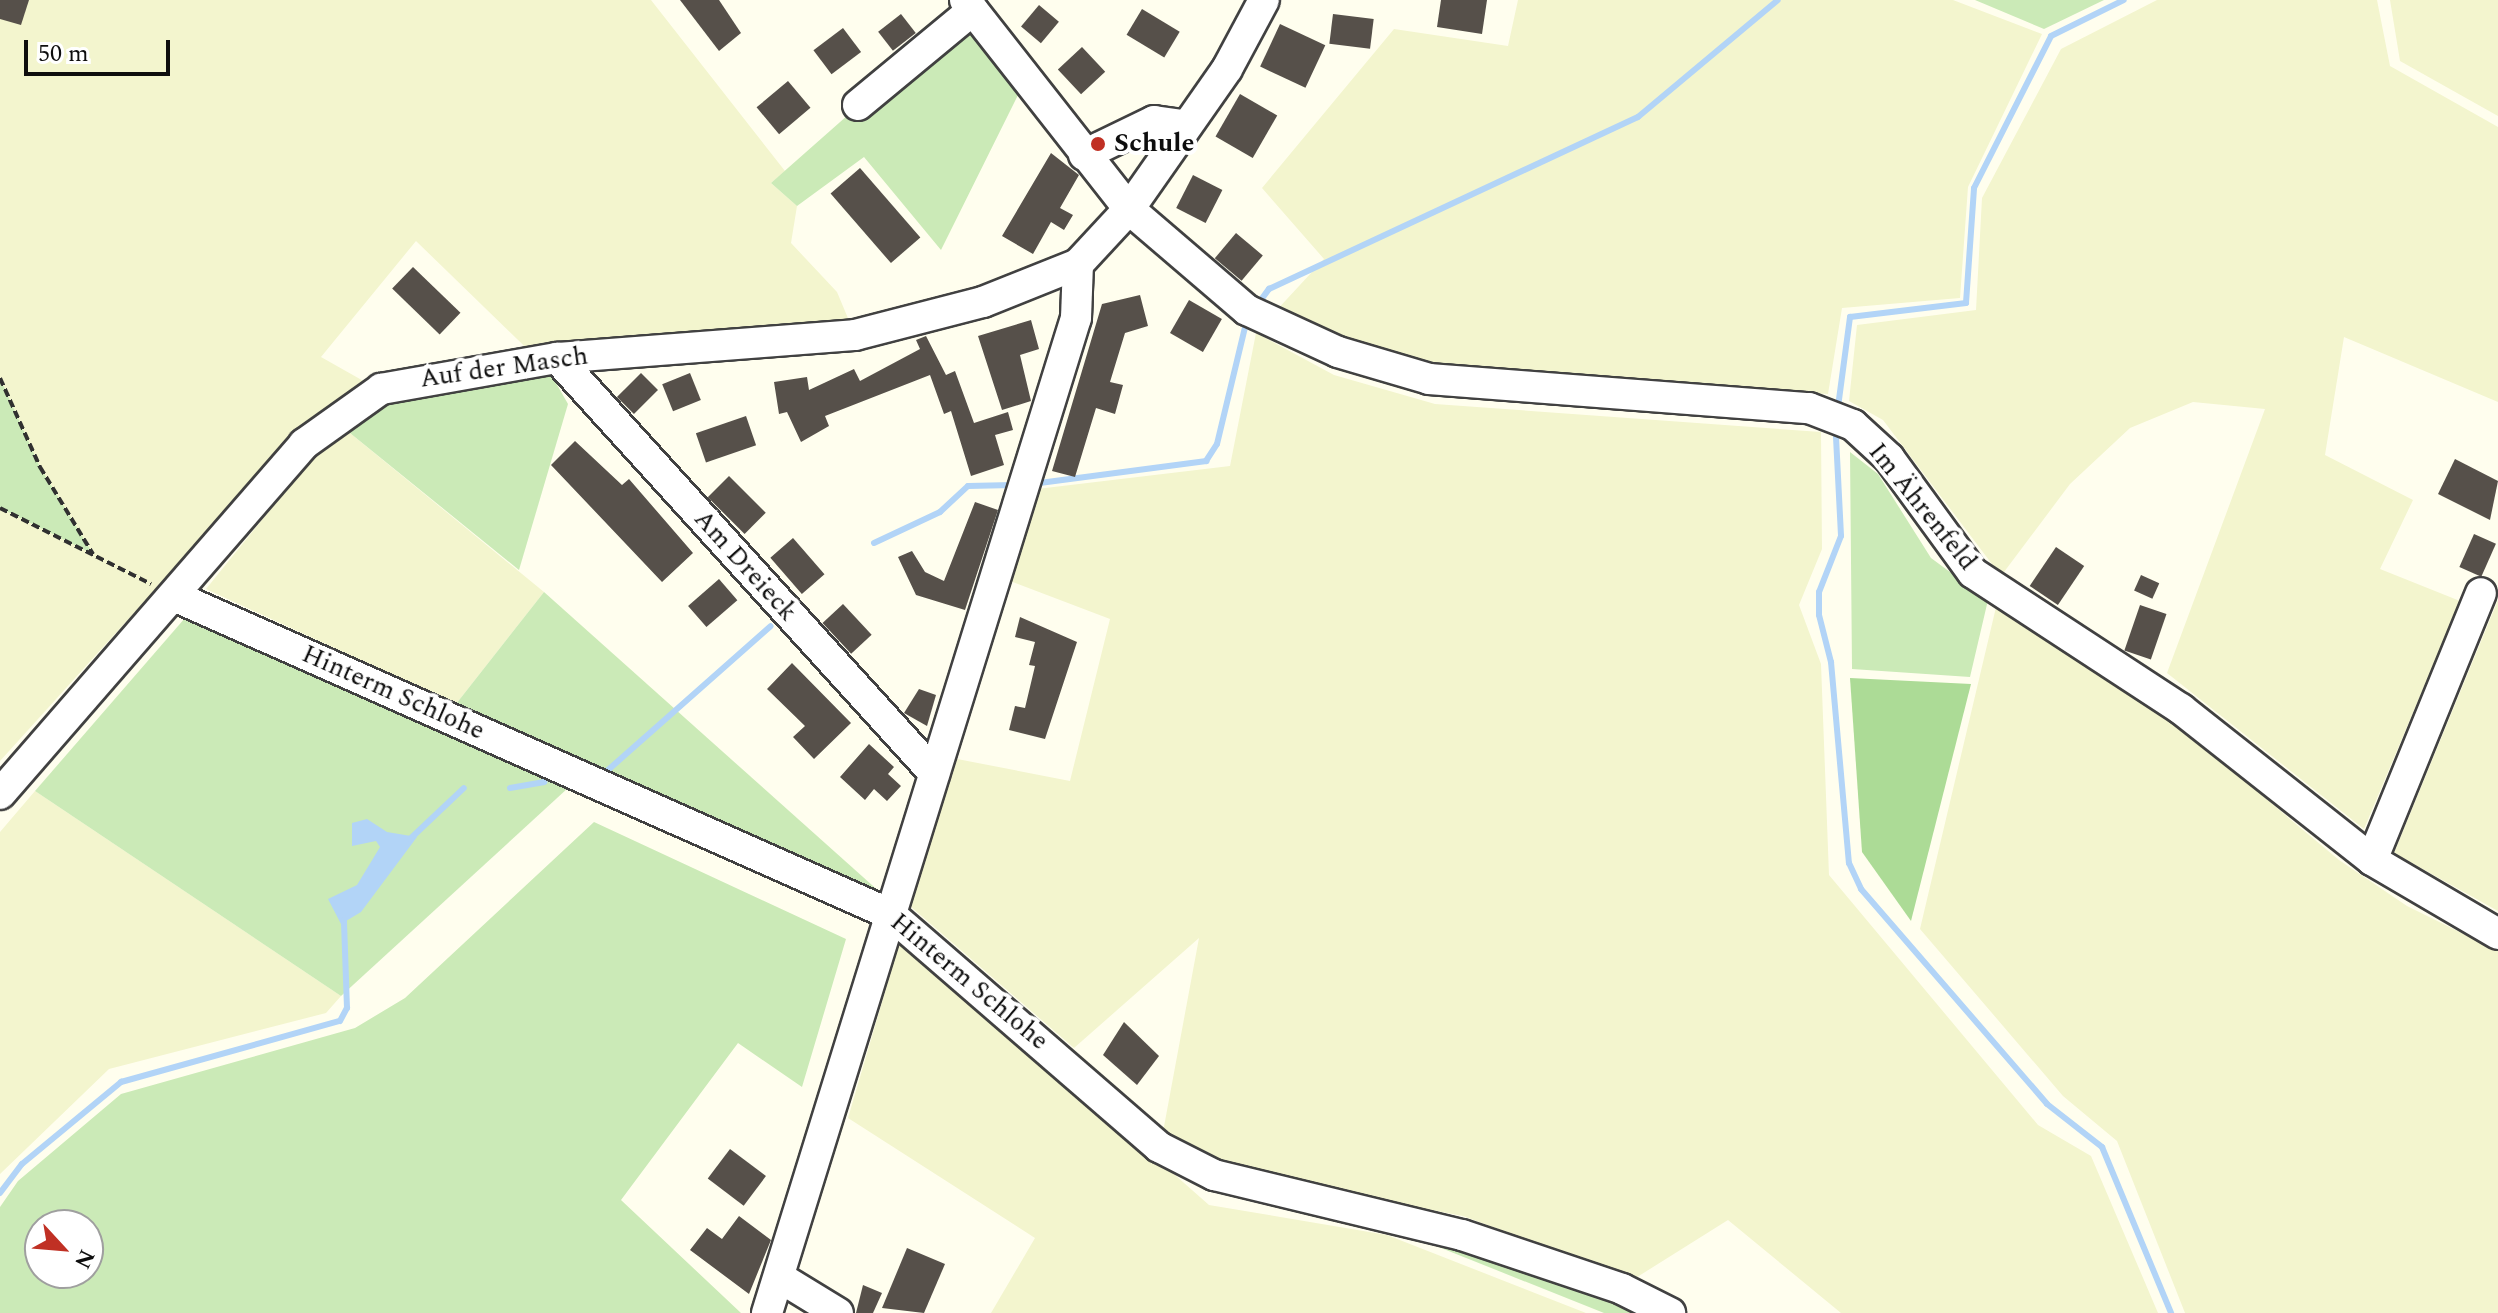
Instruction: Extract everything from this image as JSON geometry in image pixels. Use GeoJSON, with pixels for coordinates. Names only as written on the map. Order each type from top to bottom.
{"type":"FeatureCollection","features":[{"type":"Feature","properties":{"kind":"street"},"geometry":{"type":"LineString","coordinates":[[767,1313],[1076,318],[1078,264],[1129,209],[1183,125],[1227,69],[1264,0]]}},
{"type":"Feature","properties":{"kind":"street"},"geometry":{"type":"LineString","coordinates":[[858,105],[969,5]]}},
{"type":"Feature","properties":{"kind":"street","name":"Im Ährenfeld"},"geometry":{"type":"LineString","coordinates":[[969,5],[1129,209],[1255,314],[1338,352],[1429,379],[1809,408],[1853,425],[1889,458],[1973,573],[2181,709],[2372,860],[2498,934]]}},
{"type":"Feature","properties":{"kind":"street"},"geometry":{"type":"LineString","coordinates":[[1084,155],[1154,121],[1183,125]]}},
{"type":"Feature","properties":{"kind":"street","name":"Auf der Masch"},"geometry":{"type":"LineString","coordinates":[[0,794],[304,444],[381,389],[557,358],[855,335],[983,302],[1078,264]]}},
{"type":"Feature","properties":{"kind":"street","name":"Am Dreieck"},"geometry":{"type":"LineString","coordinates":[[557,358],[934,773]]}},
{"type":"Feature","properties":{"kind":"street"},"geometry":{"type":"LineString","coordinates":[[2372,860],[2481,593]]}},
{"type":"Feature","properties":{"kind":"street","name":"Hinterm Schlohe"},"geometry":{"type":"LineString","coordinates":[[174,596],[890,914],[1173,1154],[1241,1185],[1462,1235],[1622,1289],[1670,1313]]}},
{"type":"Feature","properties":{"kind":"street"},"geometry":{"type":"LineString","coordinates":[[779,1277],[838,1313]]}},
{"type":"Feature","properties":{"kind":"path"},"geometry":{"type":"LineString","coordinates":[[0,378],[40,467],[93,554]]}},
{"type":"Feature","properties":{"kind":"path"},"geometry":{"type":"LineString","coordinates":[[0,508],[174,596]]}},
{"type":"Feature","properties":{"kind":"green space"},"geometry":{"type":"Polygon","coordinates":[[[0,0],[651,0],[785,171],[771,183],[797,206],[791,243],[837,292],[850,323],[841,348],[548,369],[416,241],[321,357],[367,383],[304,425],[0,761],[0,508],[92,553],[40,467],[0,378],[0,0]]]}},
{"type":"Feature","properties":{"kind":"green space"},"geometry":{"type":"Polygon","coordinates":[[[1518,0],[1953,0],[2042,34],[1968,187],[1960,298],[1842,308],[1828,394],[1429,373],[1274,313],[1324,259],[1262,188],[1394,29],[1508,46],[1518,0]]]}},
{"type":"Feature","properties":{"kind":"green space"},"geometry":{"type":"Polygon","coordinates":[[[1975,0],[2104,0],[2044,29],[1975,0]]]}},
{"type":"Feature","properties":{"kind":"green space"},"geometry":{"type":"Polygon","coordinates":[[[2157,0],[2377,0],[2390,66],[2498,127],[2498,402],[2344,337],[2325,455],[2413,500],[2380,569],[2460,601],[2364,829],[2167,673],[2265,409],[2193,402],[2130,428],[2070,484],[2001,576],[1883,420],[1849,401],[1857,325],[1976,310],[1982,198],[2061,49],[2157,0]]]}},
{"type":"Feature","properties":{"kind":"green space"},"geometry":{"type":"Polygon","coordinates":[[[2390,0],[2498,0],[2498,116],[2400,61],[2390,0]]]}},
{"type":"Feature","properties":{"kind":"green space"},"geometry":{"type":"Polygon","coordinates":[[[979,27],[1022,87],[941,250],[864,157],[797,206],[771,183],[848,115],[864,121],[979,27]]]}},
{"type":"Feature","properties":{"kind":"green space"},"geometry":{"type":"Polygon","coordinates":[[[1256,333],[1334,375],[1435,404],[1821,432],[1822,549],[1799,605],[1821,664],[1829,875],[2038,1125],[2091,1156],[2158,1313],[1841,1313],[1728,1220],[1634,1279],[1463,1216],[1239,1173],[1163,1132],[1199,938],[1074,1048],[903,900],[947,757],[1070,781],[1110,619],[1002,578],[1037,489],[1230,466],[1256,333]]]}},
{"type":"Feature","properties":{"kind":"green space"},"geometry":{"type":"Polygon","coordinates":[[[548,369],[568,404],[519,570],[345,429],[397,397],[548,369]]]}},
{"type":"Feature","properties":{"kind":"green space"},"geometry":{"type":"Polygon","coordinates":[[[0,378],[40,467],[93,554],[0,508],[0,378]]]}},
{"type":"Feature","properties":{"kind":"green space"},"geometry":{"type":"Polygon","coordinates":[[[345,429],[544,592],[456,704],[206,589],[317,452],[345,429]]]}},
{"type":"Feature","properties":{"kind":"green space"},"geometry":{"type":"Polygon","coordinates":[[[1850,452],[1878,474],[1931,558],[1988,600],[1970,677],[1852,669],[1850,452]]]}},
{"type":"Feature","properties":{"kind":"green space"},"geometry":{"type":"Polygon","coordinates":[[[544,592],[882,894],[456,704],[544,592]]]}},
{"type":"Feature","properties":{"kind":"green space"},"geometry":{"type":"Polygon","coordinates":[[[2498,600],[2498,911],[2394,853],[2498,600]]]}},
{"type":"Feature","properties":{"kind":"green space"},"geometry":{"type":"Polygon","coordinates":[[[1997,603],[2167,716],[2339,860],[2407,906],[2498,951],[2498,1313],[2185,1313],[2117,1141],[2063,1096],[1920,929],[1997,603]]]}},
{"type":"Feature","properties":{"kind":"green space"},"geometry":{"type":"Polygon","coordinates":[[[185,618],[568,788],[341,996],[35,791],[185,618]]]}},
{"type":"Feature","properties":{"kind":"green space"},"geometry":{"type":"Polygon","coordinates":[[[1850,678],[1971,684],[1911,921],[1862,852],[1850,678]]]}},
{"type":"Feature","properties":{"kind":"green space"},"geometry":{"type":"Polygon","coordinates":[[[35,791],[341,996],[326,1013],[109,1069],[0,1174],[0,832],[35,791]]]}},
{"type":"Feature","properties":{"kind":"green space"},"geometry":{"type":"Polygon","coordinates":[[[594,822],[846,939],[802,1087],[738,1043],[621,1200],[741,1313],[0,1313],[0,1207],[18,1181],[121,1094],[355,1028],[405,998],[594,822]]]}},
{"type":"Feature","properties":{"kind":"green space"},"geometry":{"type":"Polygon","coordinates":[[[902,934],[1209,1205],[1387,1235],[1586,1313],[991,1313],[1035,1238],[848,1118],[902,934]]]}},
{"type":"Feature","properties":{"kind":"green space"},"geometry":{"type":"Polygon","coordinates":[[[1401,1232],[1617,1299],[1642,1313],[1604,1313],[1401,1232]]]}},
{"type":"Feature","properties":{"kind":"water"},"geometry":{"type":"Polygon","coordinates":[[[367,819],[387,832],[417,837],[361,912],[341,924],[328,899],[357,885],[380,847],[376,841],[352,846],[352,823],[367,819]]]}},
{"type":"Feature","properties":{"kind":"building"},"geometry":{"type":"Polygon","coordinates":[[[0,0],[29,0],[21,25],[0,19],[0,0]]]}},
{"type":"Feature","properties":{"kind":"building"},"geometry":{"type":"Polygon","coordinates":[[[680,0],[719,0],[741,33],[719,51],[680,0]]]}},
{"type":"Feature","properties":{"kind":"building"},"geometry":{"type":"Polygon","coordinates":[[[1441,0],[1487,0],[1482,34],[1437,27],[1441,0]]]}},
{"type":"Feature","properties":{"kind":"building"},"geometry":{"type":"Polygon","coordinates":[[[1039,5],[1059,22],[1041,43],[1021,26],[1039,5]]]}},
{"type":"Feature","properties":{"kind":"building"},"geometry":{"type":"Polygon","coordinates":[[[1142,9],[1180,32],[1164,57],[1127,35],[1142,9]]]}},
{"type":"Feature","properties":{"kind":"building"},"geometry":{"type":"Polygon","coordinates":[[[901,14],[916,33],[893,51],[878,32],[901,14]]]}},
{"type":"Feature","properties":{"kind":"building"},"geometry":{"type":"Polygon","coordinates":[[[1333,14],[1374,19],[1370,49],[1329,44],[1333,14]]]}},
{"type":"Feature","properties":{"kind":"building"},"geometry":{"type":"Polygon","coordinates":[[[1280,24],[1325,45],[1305,88],[1260,67],[1280,24]]]}},
{"type":"Feature","properties":{"kind":"building"},"geometry":{"type":"Polygon","coordinates":[[[843,28],[861,52],[832,74],[813,50],[843,28]]]}},
{"type":"Feature","properties":{"kind":"building"},"geometry":{"type":"Polygon","coordinates":[[[1082,47],[1105,72],[1081,94],[1058,70],[1082,47]]]}},
{"type":"Feature","properties":{"kind":"building"},"geometry":{"type":"Polygon","coordinates":[[[788,81],[810,108],[779,134],[757,107],[788,81]]]}},
{"type":"Feature","properties":{"kind":"building"},"geometry":{"type":"Polygon","coordinates":[[[1240,94],[1277,116],[1253,158],[1216,136],[1240,94]]]}},
{"type":"Feature","properties":{"kind":"building"},"geometry":{"type":"Polygon","coordinates":[[[1051,153],[1079,175],[1060,208],[1073,215],[1064,230],[1051,222],[1033,254],[1002,236],[1051,153]]]}},
{"type":"Feature","properties":{"kind":"building"},"geometry":{"type":"Polygon","coordinates":[[[860,168],[920,237],[891,263],[831,194],[860,168]]]}},
{"type":"Feature","properties":{"kind":"building"},"geometry":{"type":"Polygon","coordinates":[[[1193,175],[1222,190],[1206,223],[1176,208],[1193,175]]]}},
{"type":"Feature","properties":{"kind":"building"},"geometry":{"type":"Polygon","coordinates":[[[1236,233],[1263,255],[1242,281],[1215,258],[1236,233]]]}},
{"type":"Feature","properties":{"kind":"building"},"geometry":{"type":"Polygon","coordinates":[[[413,267],[460,313],[440,334],[392,289],[413,267]]]}},
{"type":"Feature","properties":{"kind":"building"},"geometry":{"type":"Polygon","coordinates":[[[1140,295],[1148,326],[1125,333],[1110,382],[1123,385],[1115,414],[1096,408],[1075,477],[1052,471],[1102,304],[1140,295]]]}},
{"type":"Feature","properties":{"kind":"building"},"geometry":{"type":"Polygon","coordinates":[[[1189,300],[1222,319],[1203,352],[1170,333],[1189,300]]]}},
{"type":"Feature","properties":{"kind":"building"},"geometry":{"type":"Polygon","coordinates":[[[1031,320],[1039,349],[1020,355],[1031,401],[1002,410],[978,336],[1031,320]]]}},
{"type":"Feature","properties":{"kind":"building"},"geometry":{"type":"Polygon","coordinates":[[[926,336],[946,375],[955,371],[974,423],[1008,412],[1013,430],[995,435],[1004,465],[971,476],[951,411],[944,414],[930,375],[825,416],[829,426],[801,442],[787,412],[779,414],[774,382],[807,377],[809,390],[854,369],[860,381],[920,349],[916,340],[926,336]]]}},
{"type":"Feature","properties":{"kind":"building"},"geometry":{"type":"Polygon","coordinates":[[[641,373],[658,390],[634,414],[617,397],[641,373]]]}},
{"type":"Feature","properties":{"kind":"building"},"geometry":{"type":"Polygon","coordinates":[[[690,373],[701,400],[673,411],[662,384],[690,373]]]}},
{"type":"Feature","properties":{"kind":"building"},"geometry":{"type":"Polygon","coordinates":[[[746,416],[756,445],[706,463],[696,433],[746,416]]]}},
{"type":"Feature","properties":{"kind":"building"},"geometry":{"type":"Polygon","coordinates":[[[575,441],[622,485],[629,479],[693,553],[662,582],[551,465],[575,441]]]}},
{"type":"Feature","properties":{"kind":"building"},"geometry":{"type":"Polygon","coordinates":[[[2455,459],[2498,481],[2490,520],[2438,494],[2455,459]]]}},
{"type":"Feature","properties":{"kind":"building"},"geometry":{"type":"Polygon","coordinates":[[[729,476],[766,513],[745,534],[708,497],[729,476]]]}},
{"type":"Feature","properties":{"kind":"building"},"geometry":{"type":"Polygon","coordinates":[[[975,502],[998,510],[965,610],[916,595],[898,557],[912,551],[925,572],[944,581],[975,502]]]}},
{"type":"Feature","properties":{"kind":"building"},"geometry":{"type":"Polygon","coordinates":[[[2474,534],[2496,544],[2481,577],[2459,567],[2474,534]]]}},
{"type":"Feature","properties":{"kind":"building"},"geometry":{"type":"Polygon","coordinates":[[[793,538],[824,574],[802,594],[770,558],[793,538]]]}},
{"type":"Feature","properties":{"kind":"building"},"geometry":{"type":"Polygon","coordinates":[[[2056,547],[2084,566],[2058,605],[2030,586],[2056,547]]]}},
{"type":"Feature","properties":{"kind":"building"},"geometry":{"type":"Polygon","coordinates":[[[2141,575],[2159,583],[2152,599],[2134,591],[2141,575]]]}},
{"type":"Feature","properties":{"kind":"building"},"geometry":{"type":"Polygon","coordinates":[[[719,579],[737,600],[706,627],[688,606],[719,579]]]}},
{"type":"Feature","properties":{"kind":"building"},"geometry":{"type":"Polygon","coordinates":[[[843,604],[872,635],[851,654],[823,623],[843,604]]]}},
{"type":"Feature","properties":{"kind":"building"},"geometry":{"type":"Polygon","coordinates":[[[2140,605],[2166,614],[2151,660],[2124,650],[2140,605]]]}},
{"type":"Feature","properties":{"kind":"building"},"geometry":{"type":"Polygon","coordinates":[[[1020,617],[1077,642],[1045,739],[1009,730],[1015,706],[1025,708],[1035,666],[1029,665],[1035,642],[1015,637],[1020,617]]]}},
{"type":"Feature","properties":{"kind":"building"},"geometry":{"type":"Polygon","coordinates":[[[792,663],[851,723],[814,759],[793,737],[805,726],[767,689],[792,663]]]}},
{"type":"Feature","properties":{"kind":"building"},"geometry":{"type":"Polygon","coordinates":[[[919,689],[936,695],[927,726],[904,713],[919,689]]]}},
{"type":"Feature","properties":{"kind":"building"},"geometry":{"type":"Polygon","coordinates":[[[869,744],[894,767],[888,774],[901,786],[887,801],[874,789],[865,800],[840,777],[869,744]]]}},
{"type":"Feature","properties":{"kind":"building"},"geometry":{"type":"Polygon","coordinates":[[[1124,1022],[1159,1056],[1137,1085],[1103,1055],[1124,1022]]]}},
{"type":"Feature","properties":{"kind":"building"},"geometry":{"type":"Polygon","coordinates":[[[730,1149],[766,1176],[744,1206],[708,1179],[730,1149]]]}},
{"type":"Feature","properties":{"kind":"building"},"geometry":{"type":"Polygon","coordinates":[[[739,1216],[771,1240],[749,1294],[690,1250],[707,1228],[722,1239],[739,1216]]]}},
{"type":"Feature","properties":{"kind":"building"},"geometry":{"type":"Polygon","coordinates":[[[907,1248],[945,1264],[924,1313],[882,1308],[907,1248]]]}},
{"type":"Feature","properties":{"kind":"building"},"geometry":{"type":"Polygon","coordinates":[[[863,1285],[882,1293],[873,1313],[856,1313],[863,1285]]]}},
{"type":"Feature","properties":{"kind":"waterway"},"geometry":{"type":"LineString","coordinates":[[1258,304],[1269,289],[1638,117],[1778,0]]}},
{"type":"Feature","properties":{"kind":"waterway"},"geometry":{"type":"LineString","coordinates":[[1838,407],[1850,317],[1966,303],[1974,188],[2051,36],[2124,0]]}},
{"type":"Feature","properties":{"kind":"waterway"},"geometry":{"type":"LineString","coordinates":[[1032,484],[1206,461],[1217,444],[1247,319]]}},
{"type":"Feature","properties":{"kind":"waterway"},"geometry":{"type":"LineString","coordinates":[[1836,437],[1841,536],[1819,592],[1819,615],[1831,662],[1849,863],[1861,889],[2047,1104],[2102,1147],[2171,1313]]}},
{"type":"Feature","properties":{"kind":"waterway"},"geometry":{"type":"LineString","coordinates":[[874,543],[940,512],[968,486],[1013,485]]}},
{"type":"Feature","properties":{"kind":"waterway"},"geometry":{"type":"LineString","coordinates":[[608,770],[771,626]]}},
{"type":"Feature","properties":{"kind":"waterway"},"geometry":{"type":"LineString","coordinates":[[510,788],[544,782]]}},
{"type":"Feature","properties":{"kind":"waterway"},"geometry":{"type":"LineString","coordinates":[[410,839],[464,788]]}},
{"type":"Feature","properties":{"kind":"waterway"},"geometry":{"type":"LineString","coordinates":[[0,1193],[22,1164],[121,1082],[340,1021],[347,1008],[344,920]]}},
{"type":"Feature","properties":{"kind":"place","name":"Schule"},"geometry":{"type":"Point","coordinates":[1098,144]}}]}
